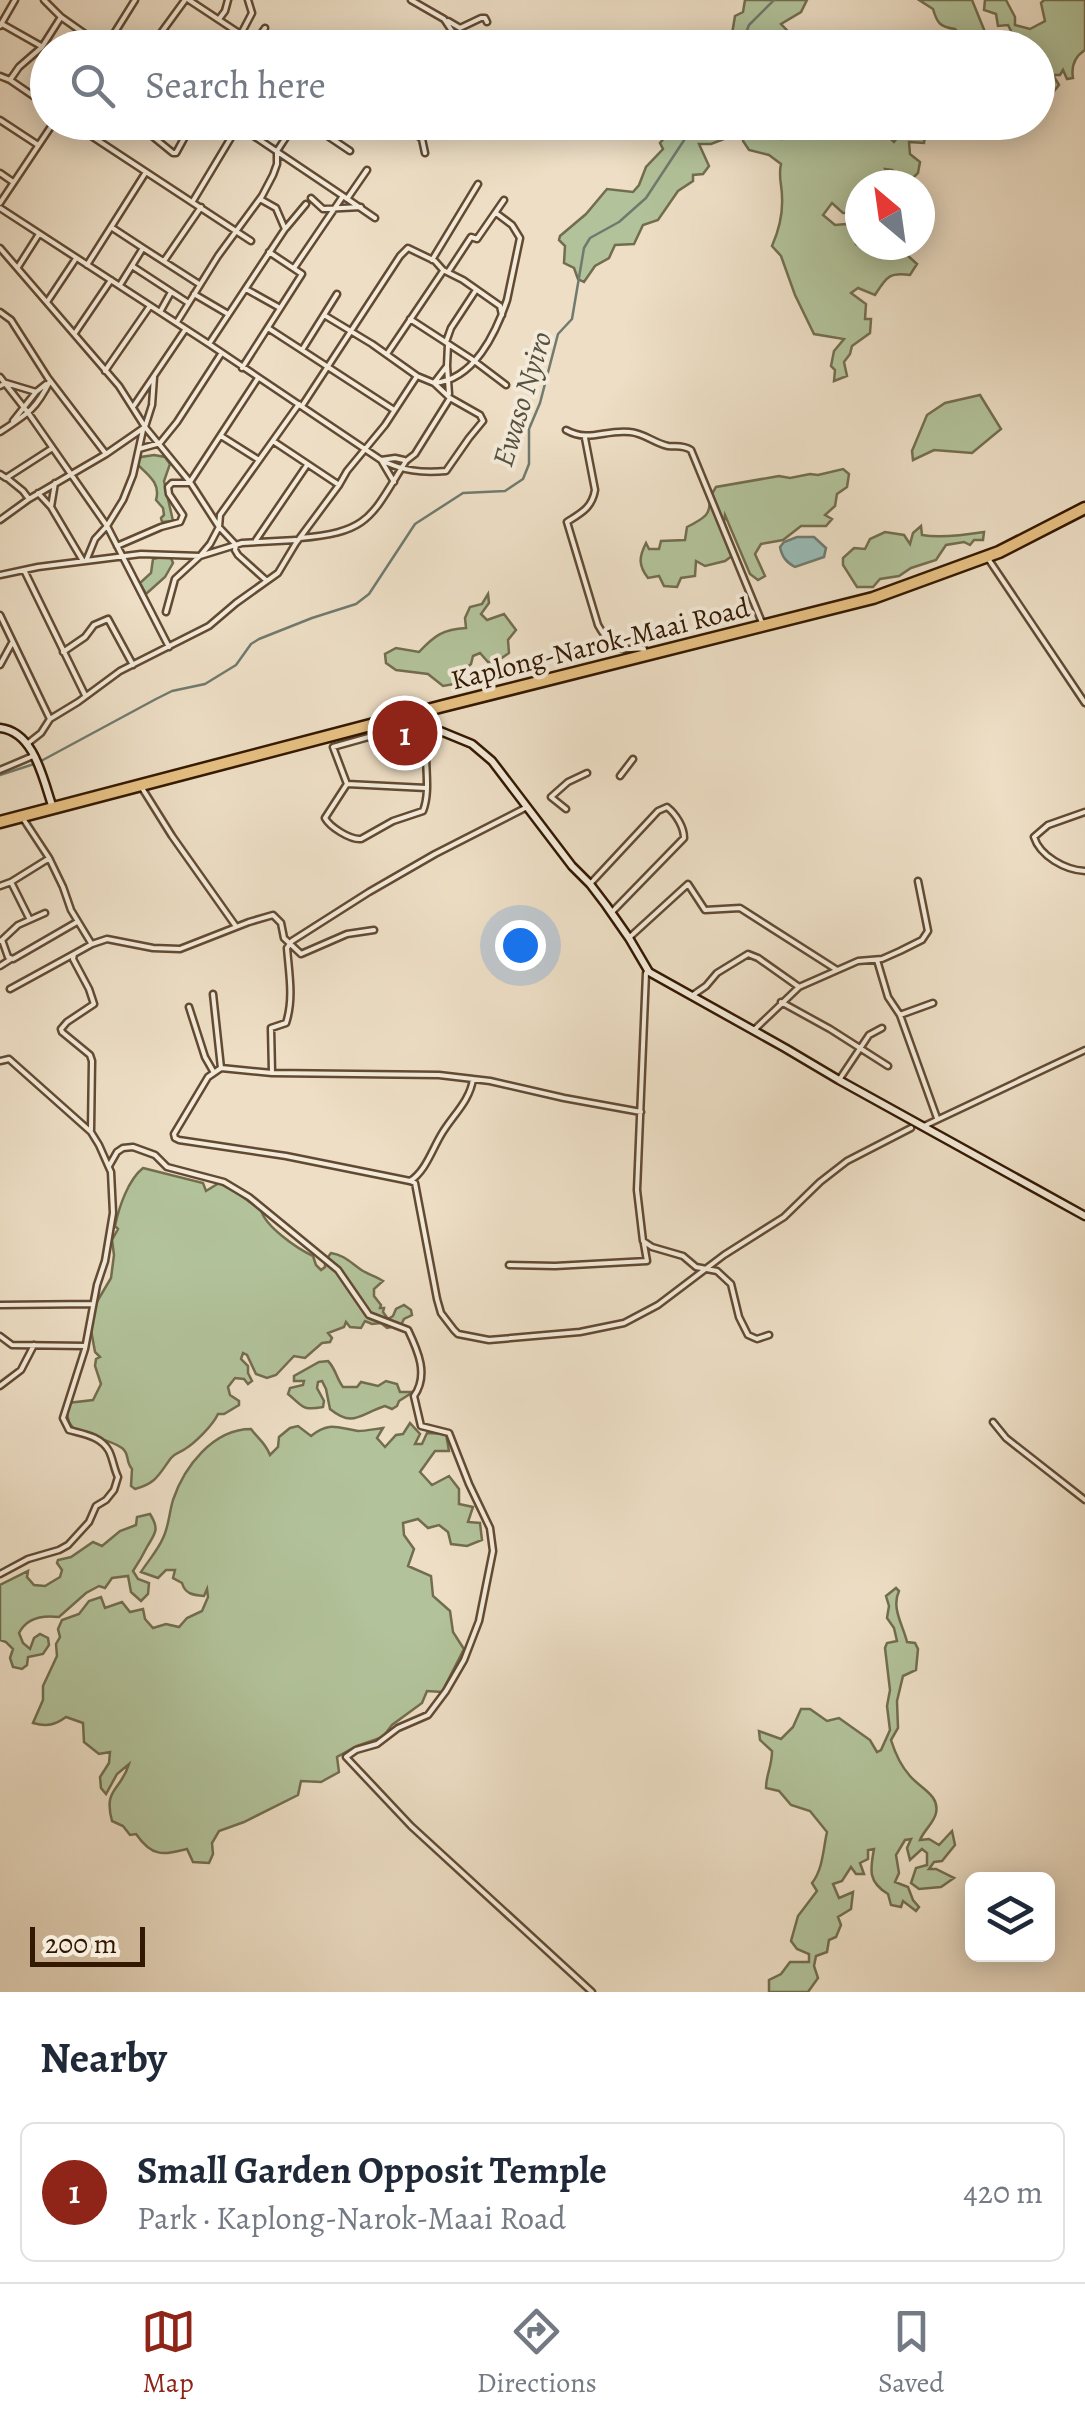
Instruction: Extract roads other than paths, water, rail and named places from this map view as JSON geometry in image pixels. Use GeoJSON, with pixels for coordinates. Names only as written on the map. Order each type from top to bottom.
{"type":"FeatureCollection","features":[{"type":"Feature","properties":{"kind":"highway","name":"Kaplong-Narok-Maai Road"},"geometry":{"type":"LineString","coordinates":[[0,822],[140,784],[379,728],[415,713],[872,598],[987,557],[1085,508]]}},
{"type":"Feature","properties":{"kind":"main road"},"geometry":{"type":"LineString","coordinates":[[415,713],[430,726],[483,752],[504,774],[630,938],[645,968],[1085,1216]]}},
{"type":"Feature","properties":{"kind":"main road"},"geometry":{"type":"LineString","coordinates":[[0,728],[16,732],[27,744],[53,808]]}},
{"type":"Feature","properties":{"kind":"street"},"geometry":{"type":"LineString","coordinates":[[0,0],[10,8]]}},
{"type":"Feature","properties":{"kind":"street"},"geometry":{"type":"LineString","coordinates":[[15,0],[1,25],[30,41]]}},
{"type":"Feature","properties":{"kind":"street"},"geometry":{"type":"LineString","coordinates":[[44,0],[83,30]]}},
{"type":"Feature","properties":{"kind":"street"},"geometry":{"type":"LineString","coordinates":[[116,30],[135,0]]}},
{"type":"Feature","properties":{"kind":"street"},"geometry":{"type":"LineString","coordinates":[[164,30],[187,0],[234,30]]}},
{"type":"Feature","properties":{"kind":"street"},"geometry":{"type":"LineString","coordinates":[[219,20],[228,0]]}},
{"type":"Feature","properties":{"kind":"street"},"geometry":{"type":"LineString","coordinates":[[242,30],[252,13],[248,0]]}},
{"type":"Feature","properties":{"kind":"street"},"geometry":{"type":"LineString","coordinates":[[411,0],[460,28],[481,18],[487,22]]}},
{"type":"Feature","properties":{"kind":"street"},"geometry":{"type":"LineString","coordinates":[[52,30],[61,16]]}},
{"type":"Feature","properties":{"kind":"street"},"geometry":{"type":"LineString","coordinates":[[444,19],[451,30]]}},
{"type":"Feature","properties":{"kind":"street"},"geometry":{"type":"LineString","coordinates":[[10,80],[30,57]]}},
{"type":"Feature","properties":{"kind":"street"},"geometry":{"type":"LineString","coordinates":[[0,76],[30,94]]}},
{"type":"Feature","properties":{"kind":"street"},"geometry":{"type":"LineString","coordinates":[[0,130],[3,122],[38,146]]}},
{"type":"Feature","properties":{"kind":"street"},"geometry":{"type":"LineString","coordinates":[[42,140],[0,206],[381,460],[401,470],[446,471],[483,421],[480,415],[324,315]]}},
{"type":"Feature","properties":{"kind":"street"},"geometry":{"type":"LineString","coordinates":[[98,140],[250,242]]}},
{"type":"Feature","properties":{"kind":"street"},"geometry":{"type":"LineString","coordinates":[[157,140],[173,153],[184,140]]}},
{"type":"Feature","properties":{"kind":"street"},"geometry":{"type":"LineString","coordinates":[[193,202],[226,140]]}},
{"type":"Feature","properties":{"kind":"street"},"geometry":{"type":"LineString","coordinates":[[259,140],[375,218]]}},
{"type":"Feature","properties":{"kind":"street"},"geometry":{"type":"LineString","coordinates":[[176,322],[260,199],[285,140]]}},
{"type":"Feature","properties":{"kind":"street"},"geometry":{"type":"LineString","coordinates":[[334,140],[350,151]]}},
{"type":"Feature","properties":{"kind":"street"},"geometry":{"type":"LineString","coordinates":[[422,140],[425,153]]}},
{"type":"Feature","properties":{"kind":"street"},"geometry":{"type":"LineString","coordinates":[[294,268],[334,209],[367,170]]}},
{"type":"Feature","properties":{"kind":"street"},"geometry":{"type":"LineString","coordinates":[[87,265],[147,172]]}},
{"type":"Feature","properties":{"kind":"street"},"geometry":{"type":"LineString","coordinates":[[0,173],[13,182]]}},
{"type":"Feature","properties":{"kind":"street"},"geometry":{"type":"LineString","coordinates":[[432,260],[478,184]]}},
{"type":"Feature","properties":{"kind":"street"},"geometry":{"type":"LineString","coordinates":[[311,198],[324,209],[361,207]]}},
{"type":"Feature","properties":{"kind":"street"},"geometry":{"type":"LineString","coordinates":[[260,199],[276,208],[285,229]]}},
{"type":"Feature","properties":{"kind":"street"},"geometry":{"type":"LineString","coordinates":[[387,354],[471,237],[477,239],[504,200]]}},
{"type":"Feature","properties":{"kind":"street"},"geometry":{"type":"LineString","coordinates":[[209,344],[269,252],[306,204]]}},
{"type":"Feature","properties":{"kind":"street"},"geometry":{"type":"LineString","coordinates":[[164,262],[201,207]]}},
{"type":"Feature","properties":{"kind":"street"},"geometry":{"type":"LineString","coordinates":[[434,383],[454,378],[474,360],[492,337],[502,315],[520,238],[512,225],[496,213]]}},
{"type":"Feature","properties":{"kind":"street"},"geometry":{"type":"LineString","coordinates":[[111,227],[199,284]]}},
{"type":"Feature","properties":{"kind":"street"},"geometry":{"type":"LineString","coordinates":[[18,268],[40,233]]}},
{"type":"Feature","properties":{"kind":"street"},"geometry":{"type":"LineString","coordinates":[[0,248],[133,407],[144,428],[160,443],[236,545],[238,555],[268,581]]}},
{"type":"Feature","properties":{"kind":"street"},"geometry":{"type":"LineString","coordinates":[[120,285],[143,248]]}},
{"type":"Feature","properties":{"kind":"street"},"geometry":{"type":"LineString","coordinates":[[166,612],[175,579],[210,544],[220,515],[408,248],[417,250],[500,306],[502,315]]}},
{"type":"Feature","properties":{"kind":"street"},"geometry":{"type":"LineString","coordinates":[[242,368],[302,274],[269,252]]}},
{"type":"Feature","properties":{"kind":"street"},"geometry":{"type":"LineString","coordinates":[[47,302],[77,259]]}},
{"type":"Feature","properties":{"kind":"street"},"geometry":{"type":"LineString","coordinates":[[132,266],[188,302]]}},
{"type":"Feature","properties":{"kind":"street"},"geometry":{"type":"LineString","coordinates":[[75,333],[111,280]]}},
{"type":"Feature","properties":{"kind":"street"},"geometry":{"type":"LineString","coordinates":[[246,289],[280,308]]}},
{"type":"Feature","properties":{"kind":"street"},"geometry":{"type":"LineString","coordinates":[[0,575],[122,556],[200,556],[236,545],[299,539],[358,526],[370,516],[406,461],[415,454],[450,396],[447,343],[476,290]]}},
{"type":"Feature","properties":{"kind":"street"},"geometry":{"type":"LineString","coordinates":[[160,312],[172,293]]}},
{"type":"Feature","properties":{"kind":"street"},"geometry":{"type":"LineString","coordinates":[[194,294],[228,314]]}},
{"type":"Feature","properties":{"kind":"street"},"geometry":{"type":"LineString","coordinates":[[302,350],[337,294]]}},
{"type":"Feature","properties":{"kind":"street"},"geometry":{"type":"LineString","coordinates":[[500,306],[507,300]]}},
{"type":"Feature","properties":{"kind":"street"},"geometry":{"type":"LineString","coordinates":[[104,371],[150,306]]}},
{"type":"Feature","properties":{"kind":"street"},"geometry":{"type":"LineString","coordinates":[[0,312],[11,320],[50,381],[106,454]]}},
{"type":"Feature","properties":{"kind":"street"},"geometry":{"type":"LineString","coordinates":[[410,319],[506,385]]}},
{"type":"Feature","properties":{"kind":"street"},"geometry":{"type":"LineString","coordinates":[[268,328],[394,410]]}},
{"type":"Feature","properties":{"kind":"street"},"geometry":{"type":"LineString","coordinates":[[133,407],[185,330]]}},
{"type":"Feature","properties":{"kind":"street"},"geometry":{"type":"LineString","coordinates":[[138,449],[160,443],[221,354]]}},
{"type":"Feature","properties":{"kind":"street"},"geometry":{"type":"LineString","coordinates":[[434,383],[447,366]]}},
{"type":"Feature","properties":{"kind":"street"},"geometry":{"type":"LineString","coordinates":[[0,376],[107,526],[169,646]]}},
{"type":"Feature","properties":{"kind":"street"},"geometry":{"type":"LineString","coordinates":[[27,744],[41,734],[50,719],[108,679],[208,626],[278,573],[346,470],[378,434],[416,376]]}},
{"type":"Feature","properties":{"kind":"street"},"geometry":{"type":"LineString","coordinates":[[84,561],[123,500],[152,405],[154,377]]}},
{"type":"Feature","properties":{"kind":"street"},"geometry":{"type":"LineString","coordinates":[[190,482],[258,378]]}},
{"type":"Feature","properties":{"kind":"street"},"geometry":{"type":"LineString","coordinates":[[10,426],[23,406],[50,381]]}},
{"type":"Feature","properties":{"kind":"street"},"geometry":{"type":"LineString","coordinates":[[0,432],[29,414],[50,381]]}},
{"type":"Feature","properties":{"kind":"street"},"geometry":{"type":"LineString","coordinates":[[3,384],[36,392]]}},
{"type":"Feature","properties":{"kind":"street"},"geometry":{"type":"LineString","coordinates":[[0,520],[144,428]]}},
{"type":"Feature","properties":{"kind":"street"},"geometry":{"type":"LineString","coordinates":[[566,430],[577,437],[635,432],[660,444],[688,446],[763,625]]}},
{"type":"Feature","properties":{"kind":"street"},"geometry":{"type":"LineString","coordinates":[[220,436],[259,460]]}},
{"type":"Feature","properties":{"kind":"street"},"geometry":{"type":"LineString","coordinates":[[583,437],[588,442],[595,490],[586,511],[566,522],[567,527],[604,637],[621,648],[644,648],[645,655]]}},
{"type":"Feature","properties":{"kind":"street"},"geometry":{"type":"LineString","coordinates":[[272,440],[339,485]]}},
{"type":"Feature","properties":{"kind":"street"},"geometry":{"type":"LineString","coordinates":[[29,498],[3,476],[52,448]]}},
{"type":"Feature","properties":{"kind":"street"},"geometry":{"type":"LineString","coordinates":[[381,460],[406,461]]}},
{"type":"Feature","properties":{"kind":"street"},"geometry":{"type":"LineString","coordinates":[[381,460],[394,482]]}},
{"type":"Feature","properties":{"kind":"street"},"geometry":{"type":"LineString","coordinates":[[255,542],[307,465]]}},
{"type":"Feature","properties":{"kind":"street"},"geometry":{"type":"LineString","coordinates":[[117,546],[180,522],[183,514],[168,486],[190,482]]}},
{"type":"Feature","properties":{"kind":"street"},"geometry":{"type":"LineString","coordinates":[[51,507],[55,483]]}},
{"type":"Feature","properties":{"kind":"street"},"geometry":{"type":"LineString","coordinates":[[38,493],[84,561]]}},
{"type":"Feature","properties":{"kind":"street"},"geometry":{"type":"LineString","coordinates":[[987,557],[1085,703]]}},
{"type":"Feature","properties":{"kind":"street"},"geometry":{"type":"LineString","coordinates":[[24,570],[86,696]]}},
{"type":"Feature","properties":{"kind":"street"},"geometry":{"type":"LineString","coordinates":[[0,614],[50,719]]}},
{"type":"Feature","properties":{"kind":"street"},"geometry":{"type":"LineString","coordinates":[[63,652],[85,637],[94,625],[108,619],[133,665]]}},
{"type":"Feature","properties":{"kind":"street"},"geometry":{"type":"LineString","coordinates":[[0,664],[14,640]]}},
{"type":"Feature","properties":{"kind":"street"},"geometry":{"type":"LineString","coordinates":[[0,650],[6,654]]}},
{"type":"Feature","properties":{"kind":"street"},"geometry":{"type":"LineString","coordinates":[[348,784],[325,818],[356,840],[424,811],[430,726]]}},
{"type":"Feature","properties":{"kind":"street"},"geometry":{"type":"LineString","coordinates":[[348,784],[333,747],[379,728],[384,736],[426,745]]}},
{"type":"Feature","properties":{"kind":"street"},"geometry":{"type":"LineString","coordinates":[[0,770],[33,756]]}},
{"type":"Feature","properties":{"kind":"street"},"geometry":{"type":"LineString","coordinates":[[620,776],[634,759]]}},
{"type":"Feature","properties":{"kind":"street"},"geometry":{"type":"LineString","coordinates":[[566,809],[551,797],[586,773]]}},
{"type":"Feature","properties":{"kind":"street"},"geometry":{"type":"LineString","coordinates":[[140,784],[237,926]]}},
{"type":"Feature","properties":{"kind":"street"},"geometry":{"type":"LineString","coordinates":[[348,784],[426,788]]}},
{"type":"Feature","properties":{"kind":"street"},"geometry":{"type":"LineString","coordinates":[[272,1072],[271,1028],[286,1023],[288,1016],[289,945],[369,892],[526,807]]}},
{"type":"Feature","properties":{"kind":"street"},"geometry":{"type":"LineString","coordinates":[[590,884],[658,810],[671,810],[682,826],[684,838],[611,913]]}},
{"type":"Feature","properties":{"kind":"street"},"geometry":{"type":"LineString","coordinates":[[1085,812],[1048,825],[1034,837],[1043,853],[1076,871],[1085,871]]}},
{"type":"Feature","properties":{"kind":"street"},"geometry":{"type":"LineString","coordinates":[[22,816],[49,858],[77,922],[92,944]]}},
{"type":"Feature","properties":{"kind":"street"},"geometry":{"type":"LineString","coordinates":[[0,886],[49,858]]}},
{"type":"Feature","properties":{"kind":"street"},"geometry":{"type":"LineString","coordinates":[[754,1030],[799,987],[858,960],[877,960],[922,940],[928,931],[918,880]]}},
{"type":"Feature","properties":{"kind":"street"},"geometry":{"type":"LineString","coordinates":[[11,882],[30,918]]}},
{"type":"Feature","properties":{"kind":"street"},"geometry":{"type":"LineString","coordinates":[[630,938],[688,884],[705,910],[736,906],[838,970]]}},
{"type":"Feature","properties":{"kind":"street"},"geometry":{"type":"LineString","coordinates":[[11,959],[1,940],[30,918],[46,913]]}},
{"type":"Feature","properties":{"kind":"street"},"geometry":{"type":"LineString","coordinates":[[10,988],[108,939],[180,949],[274,915],[289,945],[304,954],[347,934],[374,930]]}},
{"type":"Feature","properties":{"kind":"street"},"geometry":{"type":"LineString","coordinates":[[0,966],[77,922]]}},
{"type":"Feature","properties":{"kind":"street"},"geometry":{"type":"LineString","coordinates":[[74,954],[94,1004],[61,1028],[90,1054],[91,1132]]}},
{"type":"Feature","properties":{"kind":"street"},"geometry":{"type":"LineString","coordinates":[[692,996],[748,954],[799,987]]}},
{"type":"Feature","properties":{"kind":"street"},"geometry":{"type":"LineString","coordinates":[[877,960],[937,1118]]}},
{"type":"Feature","properties":{"kind":"street"},"geometry":{"type":"LineString","coordinates":[[509,1265],[647,1261],[638,1203],[645,968]]}},
{"type":"Feature","properties":{"kind":"street"},"geometry":{"type":"LineString","coordinates":[[213,994],[220,1068]]}},
{"type":"Feature","properties":{"kind":"street"},"geometry":{"type":"LineString","coordinates":[[781,1002],[888,1066]]}},
{"type":"Feature","properties":{"kind":"street"},"geometry":{"type":"LineString","coordinates":[[900,1015],[932,1003]]}},
{"type":"Feature","properties":{"kind":"street"},"geometry":{"type":"LineString","coordinates":[[189,1008],[205,1057],[214,1071]]}},
{"type":"Feature","properties":{"kind":"street"},"geometry":{"type":"LineString","coordinates":[[838,1080],[869,1035],[882,1028]]}},
{"type":"Feature","properties":{"kind":"street"},"geometry":{"type":"LineString","coordinates":[[924,1126],[1085,1050]]}},
{"type":"Feature","properties":{"kind":"street"},"geometry":{"type":"LineString","coordinates":[[0,1061],[9,1059],[91,1132],[109,1166],[112,1221],[105,1261],[96,1285],[85,1346],[62,1416],[69,1430],[94,1437],[109,1451],[118,1477],[117,1486],[96,1506],[89,1522],[68,1545],[0,1574]]}},
{"type":"Feature","properties":{"kind":"street"},"geometry":{"type":"LineString","coordinates":[[641,1112],[439,1074],[220,1068],[214,1071],[174,1134],[176,1139],[286,1156],[415,1184],[442,1313],[458,1334],[489,1340],[580,1332],[631,1320],[784,1217],[847,1161],[911,1128]]}},
{"type":"Feature","properties":{"kind":"street"},"geometry":{"type":"LineString","coordinates":[[410,1181],[418,1176],[458,1113],[473,1080]]}},
{"type":"Feature","properties":{"kind":"street"},"geometry":{"type":"LineString","coordinates":[[109,1166],[122,1148],[134,1147],[155,1155],[167,1166],[224,1182],[249,1197],[338,1270],[369,1315],[408,1330],[422,1371],[422,1386],[414,1396],[420,1426],[449,1433],[458,1451],[490,1528],[489,1578],[479,1622],[464,1660],[428,1714],[346,1758],[411,1826],[592,1992]]}},
{"type":"Feature","properties":{"kind":"street"},"geometry":{"type":"LineString","coordinates":[[643,1241],[652,1248],[683,1256],[696,1267],[718,1271],[730,1284],[748,1336],[756,1339],[769,1335]]}},
{"type":"Feature","properties":{"kind":"street"},"geometry":{"type":"LineString","coordinates":[[0,1305],[94,1304]]}},
{"type":"Feature","properties":{"kind":"street"},"geometry":{"type":"LineString","coordinates":[[0,1336],[12,1345],[85,1346]]}},
{"type":"Feature","properties":{"kind":"street"},"geometry":{"type":"LineString","coordinates":[[0,1386],[21,1370],[34,1345]]}},
{"type":"Feature","properties":{"kind":"street"},"geometry":{"type":"LineString","coordinates":[[992,1422],[1006,1438],[1085,1500]]}},
{"type":"Feature","properties":{"kind":"water"},"geometry":{"type":"Polygon","coordinates":[[[797,537],[814,537],[826,548],[824,557],[795,567],[789,563],[780,547],[797,537]]]}},
{"type":"Feature","properties":{"kind":"waterway","name":"Ewaso Nyiro"},"geometry":{"type":"LineString","coordinates":[[747,30],[774,0]]}},
{"type":"Feature","properties":{"kind":"waterway","name":"Ewaso Nyiro"},"geometry":{"type":"LineString","coordinates":[[41,761],[172,691],[205,684],[236,665],[259,639],[356,604],[369,594],[415,524],[463,493],[505,491],[523,479],[529,464],[529,429],[558,334],[572,319],[584,248],[590,238],[619,222],[646,198],[684,140]]}},
{"type":"Feature","properties":{"kind":"waterway","name":"Ewaso Nyiro"},"geometry":{"type":"LineString","coordinates":[[0,775],[34,764]]}},
{"type":"Feature","properties":{"kind":"place","name":"Small Garden Opposit Temple"},"geometry":{"type":"Point","coordinates":[405,733]}}]}
